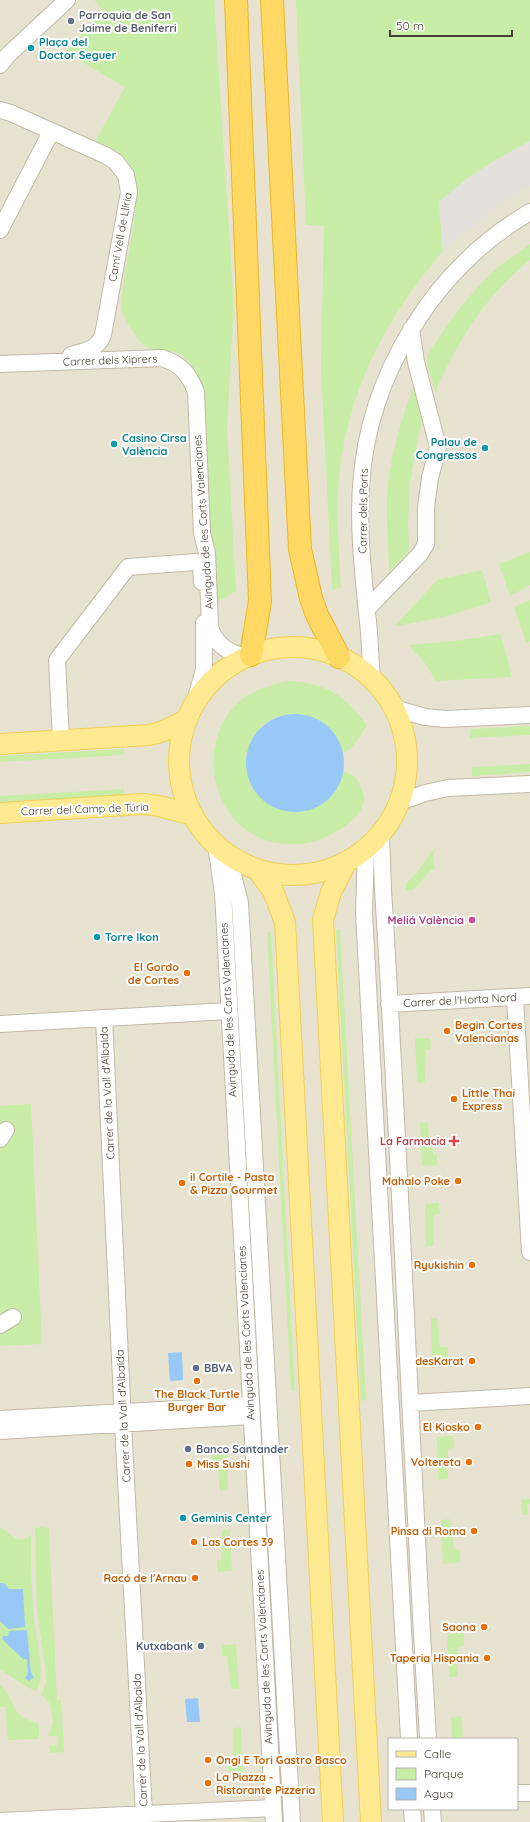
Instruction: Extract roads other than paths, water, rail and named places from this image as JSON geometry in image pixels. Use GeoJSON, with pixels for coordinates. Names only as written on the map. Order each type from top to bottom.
{"type":"FeatureCollection","features":[{"type":"Feature","properties":{"kind":"highway"},"geometry":{"type":"LineString","coordinates":[[236,0],[259,591],[259,609],[250,656]]}},
{"type":"Feature","properties":{"kind":"highway"},"geometry":{"type":"LineString","coordinates":[[272,0],[300,548],[311,598],[339,657]]}},
{"type":"Feature","properties":{"kind":"main road"},"geometry":{"type":"LineString","coordinates":[[309,648],[339,657],[360,669],[372,679],[382,690],[394,708],[405,736],[407,757],[406,776],[400,802],[390,822],[381,834],[366,849],[346,863],[320,872],[302,875],[284,875],[257,869],[222,850],[200,828],[193,815],[182,788],[179,767],[180,746],[187,720],[195,702],[214,680],[250,656],[270,650],[309,648]]}},
{"type":"Feature","properties":{"kind":"main road"},"geometry":{"type":"LineString","coordinates":[[0,744],[149,735],[161,732],[187,720]]}},
{"type":"Feature","properties":{"kind":"main road","name":"Carrer del Camp de Túria"},"geometry":{"type":"LineString","coordinates":[[0,812],[143,804],[159,806],[193,815]]}},
{"type":"Feature","properties":{"kind":"main road"},"geometry":{"type":"LineString","coordinates":[[346,863],[331,892],[323,920],[371,1822]]}},
{"type":"Feature","properties":{"kind":"main road"},"geometry":{"type":"LineString","coordinates":[[257,869],[273,891],[285,922],[333,1822]]}},
{"type":"Feature","properties":{"kind":"street"},"geometry":{"type":"LineString","coordinates":[[0,65],[38,26],[67,0]]}},
{"type":"Feature","properties":{"kind":"street","name":"Camí Vell de Llíria"},"geometry":{"type":"LineString","coordinates":[[0,110],[11,113],[107,156],[116,162],[126,175],[129,192],[103,335],[97,345]]}},
{"type":"Feature","properties":{"kind":"street"},"geometry":{"type":"LineString","coordinates":[[0,230],[51,132]]}},
{"type":"Feature","properties":{"kind":"street","name":"Carrer dels Ports"},"geometry":{"type":"LineString","coordinates":[[372,679],[362,552],[361,487],[372,420],[384,384],[411,329],[449,278],[492,238],[530,212]]}},
{"type":"Feature","properties":{"kind":"street"},"geometry":{"type":"LineString","coordinates":[[367,610],[420,554],[426,544],[426,507],[428,489],[438,447],[416,362],[411,329]]}},
{"type":"Feature","properties":{"kind":"street","name":"Carrer dels Xiprers"},"geometry":{"type":"LineString","coordinates":[[36,362],[89,350],[97,345]]}},
{"type":"Feature","properties":{"kind":"street","name":"Carrer dels Xiprers"},"geometry":{"type":"LineString","coordinates":[[0,364],[162,358],[172,361],[182,368]]}},
{"type":"Feature","properties":{"kind":"street","name":"Avinguda de les Corts Valencianes"},"geometry":{"type":"LineString","coordinates":[[182,368],[191,380],[196,392],[202,533],[207,553],[210,627],[214,638],[230,652],[242,656],[250,656]]}},
{"type":"Feature","properties":{"kind":"street"},"geometry":{"type":"LineString","coordinates":[[61,741],[57,660],[128,567],[197,562],[201,566],[205,650],[204,669],[195,702]]}},
{"type":"Feature","properties":{"kind":"street"},"geometry":{"type":"LineString","coordinates":[[394,708],[425,718],[445,719],[530,715]]}},
{"type":"Feature","properties":{"kind":"street"},"geometry":{"type":"LineString","coordinates":[[400,802],[425,793],[448,788],[530,784]]}},
{"type":"Feature","properties":{"kind":"street"},"geometry":{"type":"LineString","coordinates":[[381,834],[416,1534],[428,1738]]}},
{"type":"Feature","properties":{"kind":"street"},"geometry":{"type":"LineString","coordinates":[[366,849],[364,914],[409,1738]]}},
{"type":"Feature","properties":{"kind":"street"},"geometry":{"type":"LineString","coordinates":[[222,850],[240,903],[292,1822]]}},
{"type":"Feature","properties":{"kind":"street","name":"Avinguda de les Corts Valencianes"},"geometry":{"type":"LineString","coordinates":[[222,850],[222,893],[228,1011],[273,1815]]}},
{"type":"Feature","properties":{"kind":"street"},"geometry":{"type":"LineString","coordinates":[[523,997],[530,1252]]}},
{"type":"Feature","properties":{"kind":"street","name":"Carrer de l'Horta Nord"},"geometry":{"type":"LineString","coordinates":[[389,1004],[523,997]]}},
{"type":"Feature","properties":{"kind":"street"},"geometry":{"type":"LineString","coordinates":[[0,1024],[228,1011]]}},
{"type":"Feature","properties":{"kind":"street","name":"Carrer de la Vall d'Albaida"},"geometry":{"type":"LineString","coordinates":[[104,1018],[144,1814]]}},
{"type":"Feature","properties":{"kind":"street"},"geometry":{"type":"LineString","coordinates":[[410,1403],[530,1396]]}},
{"type":"Feature","properties":{"kind":"street"},"geometry":{"type":"LineString","coordinates":[[0,1431],[123,1418],[250,1411]]}},
{"type":"Feature","properties":{"kind":"street"},"geometry":{"type":"LineString","coordinates":[[0,1418],[123,1418]]}},
{"type":"Feature","properties":{"kind":"street"},"geometry":{"type":"LineString","coordinates":[[518,1793],[530,1793]]}},
{"type":"Feature","properties":{"kind":"street"},"geometry":{"type":"LineString","coordinates":[[412,1810],[413,1822]]}},
{"type":"Feature","properties":{"kind":"street"},"geometry":{"type":"LineString","coordinates":[[432,1810],[433,1822]]}},
{"type":"Feature","properties":{"kind":"street"},"geometry":{"type":"LineString","coordinates":[[0,1821],[144,1814],[273,1815]]}},
{"type":"Feature","properties":{"kind":"water"},"geometry":{"type":"Polygon","coordinates":[[[295,714],[314,718],[330,728],[340,744],[344,763],[340,782],[330,798],[314,808],[295,812],[276,808],[260,798],[250,782],[246,763],[250,744],[260,728],[276,718],[295,714]]]}},
{"type":"Feature","properties":{"kind":"water"},"geometry":{"type":"Polygon","coordinates":[[[182,1352],[183,1380],[170,1381],[168,1353],[182,1352]]]}},
{"type":"Feature","properties":{"kind":"water"},"geometry":{"type":"Polygon","coordinates":[[[0,1583],[4,1583],[9,1589],[23,1589],[25,1627],[8,1629],[0,1621],[0,1583]]]}},
{"type":"Feature","properties":{"kind":"water"},"geometry":{"type":"Polygon","coordinates":[[[27,1630],[31,1673],[34,1677],[29,1681],[25,1678],[28,1673],[27,1659],[23,1659],[2,1639],[3,1636],[8,1636],[9,1631],[27,1630]]]}},
{"type":"Feature","properties":{"kind":"water"},"geometry":{"type":"Polygon","coordinates":[[[198,1698],[200,1722],[187,1722],[185,1699],[198,1698]]]}},
{"type":"Feature","properties":{"kind":"place","name":"Parroquia de San Jaime de Beniferri"},"geometry":{"type":"Point","coordinates":[71,21]}},
{"type":"Feature","properties":{"kind":"place","name":"Plaça del Doctor Seguer"},"geometry":{"type":"Point","coordinates":[31,48]}},
{"type":"Feature","properties":{"kind":"place","name":"Casino Cirsa València"},"geometry":{"type":"Point","coordinates":[114,444]}},
{"type":"Feature","properties":{"kind":"place","name":"Palau de Congressos"},"geometry":{"type":"Point","coordinates":[485,448]}},
{"type":"Feature","properties":{"kind":"place","name":"Meliá València"},"geometry":{"type":"Point","coordinates":[472,920]}},
{"type":"Feature","properties":{"kind":"place","name":"Torre Ikon"},"geometry":{"type":"Point","coordinates":[97,937]}},
{"type":"Feature","properties":{"kind":"place","name":"El Gordo de Cortes"},"geometry":{"type":"Point","coordinates":[187,973]}},
{"type":"Feature","properties":{"kind":"place","name":"Begin Cortes Valencianas"},"geometry":{"type":"Point","coordinates":[447,1031]}},
{"type":"Feature","properties":{"kind":"place","name":"Little Thai Express"},"geometry":{"type":"Point","coordinates":[454,1099]}},
{"type":"Feature","properties":{"kind":"place","name":"La Farmacia"},"geometry":{"type":"Point","coordinates":[454,1141]}},
{"type":"Feature","properties":{"kind":"place","name":"Mahalo Poke"},"geometry":{"type":"Point","coordinates":[458,1181]}},
{"type":"Feature","properties":{"kind":"place","name":"il Cortile - Pasta & Pizza Gourmet"},"geometry":{"type":"Point","coordinates":[182,1183]}},
{"type":"Feature","properties":{"kind":"place","name":"Ryukishin"},"geometry":{"type":"Point","coordinates":[472,1265]}},
{"type":"Feature","properties":{"kind":"place","name":"desKarat"},"geometry":{"type":"Point","coordinates":[472,1361]}},
{"type":"Feature","properties":{"kind":"place","name":"BBVA"},"geometry":{"type":"Point","coordinates":[196,1368]}},
{"type":"Feature","properties":{"kind":"place","name":"The Black Turtle Burger Bar"},"geometry":{"type":"Point","coordinates":[197,1381]}},
{"type":"Feature","properties":{"kind":"place","name":"El Kiosko"},"geometry":{"type":"Point","coordinates":[478,1427]}},
{"type":"Feature","properties":{"kind":"place","name":"Banco Santander"},"geometry":{"type":"Point","coordinates":[188,1449]}},
{"type":"Feature","properties":{"kind":"place","name":"Voltereta"},"geometry":{"type":"Point","coordinates":[469,1462]}},
{"type":"Feature","properties":{"kind":"place","name":"Miss Sushi"},"geometry":{"type":"Point","coordinates":[189,1464]}},
{"type":"Feature","properties":{"kind":"place","name":"Geminis Center"},"geometry":{"type":"Point","coordinates":[183,1518]}},
{"type":"Feature","properties":{"kind":"place","name":"Pinsa di Roma"},"geometry":{"type":"Point","coordinates":[474,1531]}},
{"type":"Feature","properties":{"kind":"place","name":"Las Cortes 39"},"geometry":{"type":"Point","coordinates":[194,1542]}},
{"type":"Feature","properties":{"kind":"place","name":"Racó de l'Arnau"},"geometry":{"type":"Point","coordinates":[195,1578]}},
{"type":"Feature","properties":{"kind":"place","name":"Saona"},"geometry":{"type":"Point","coordinates":[484,1627]}},
{"type":"Feature","properties":{"kind":"place","name":"Kutxabank"},"geometry":{"type":"Point","coordinates":[201,1646]}},
{"type":"Feature","properties":{"kind":"place","name":"Taperia Hispania"},"geometry":{"type":"Point","coordinates":[487,1658]}},
{"type":"Feature","properties":{"kind":"place","name":"Ongi E Tori Gastro Basco"},"geometry":{"type":"Point","coordinates":[208,1760]}},
{"type":"Feature","properties":{"kind":"place","name":"La Piazza - Ristorante Pizzeria"},"geometry":{"type":"Point","coordinates":[208,1783]}}]}
